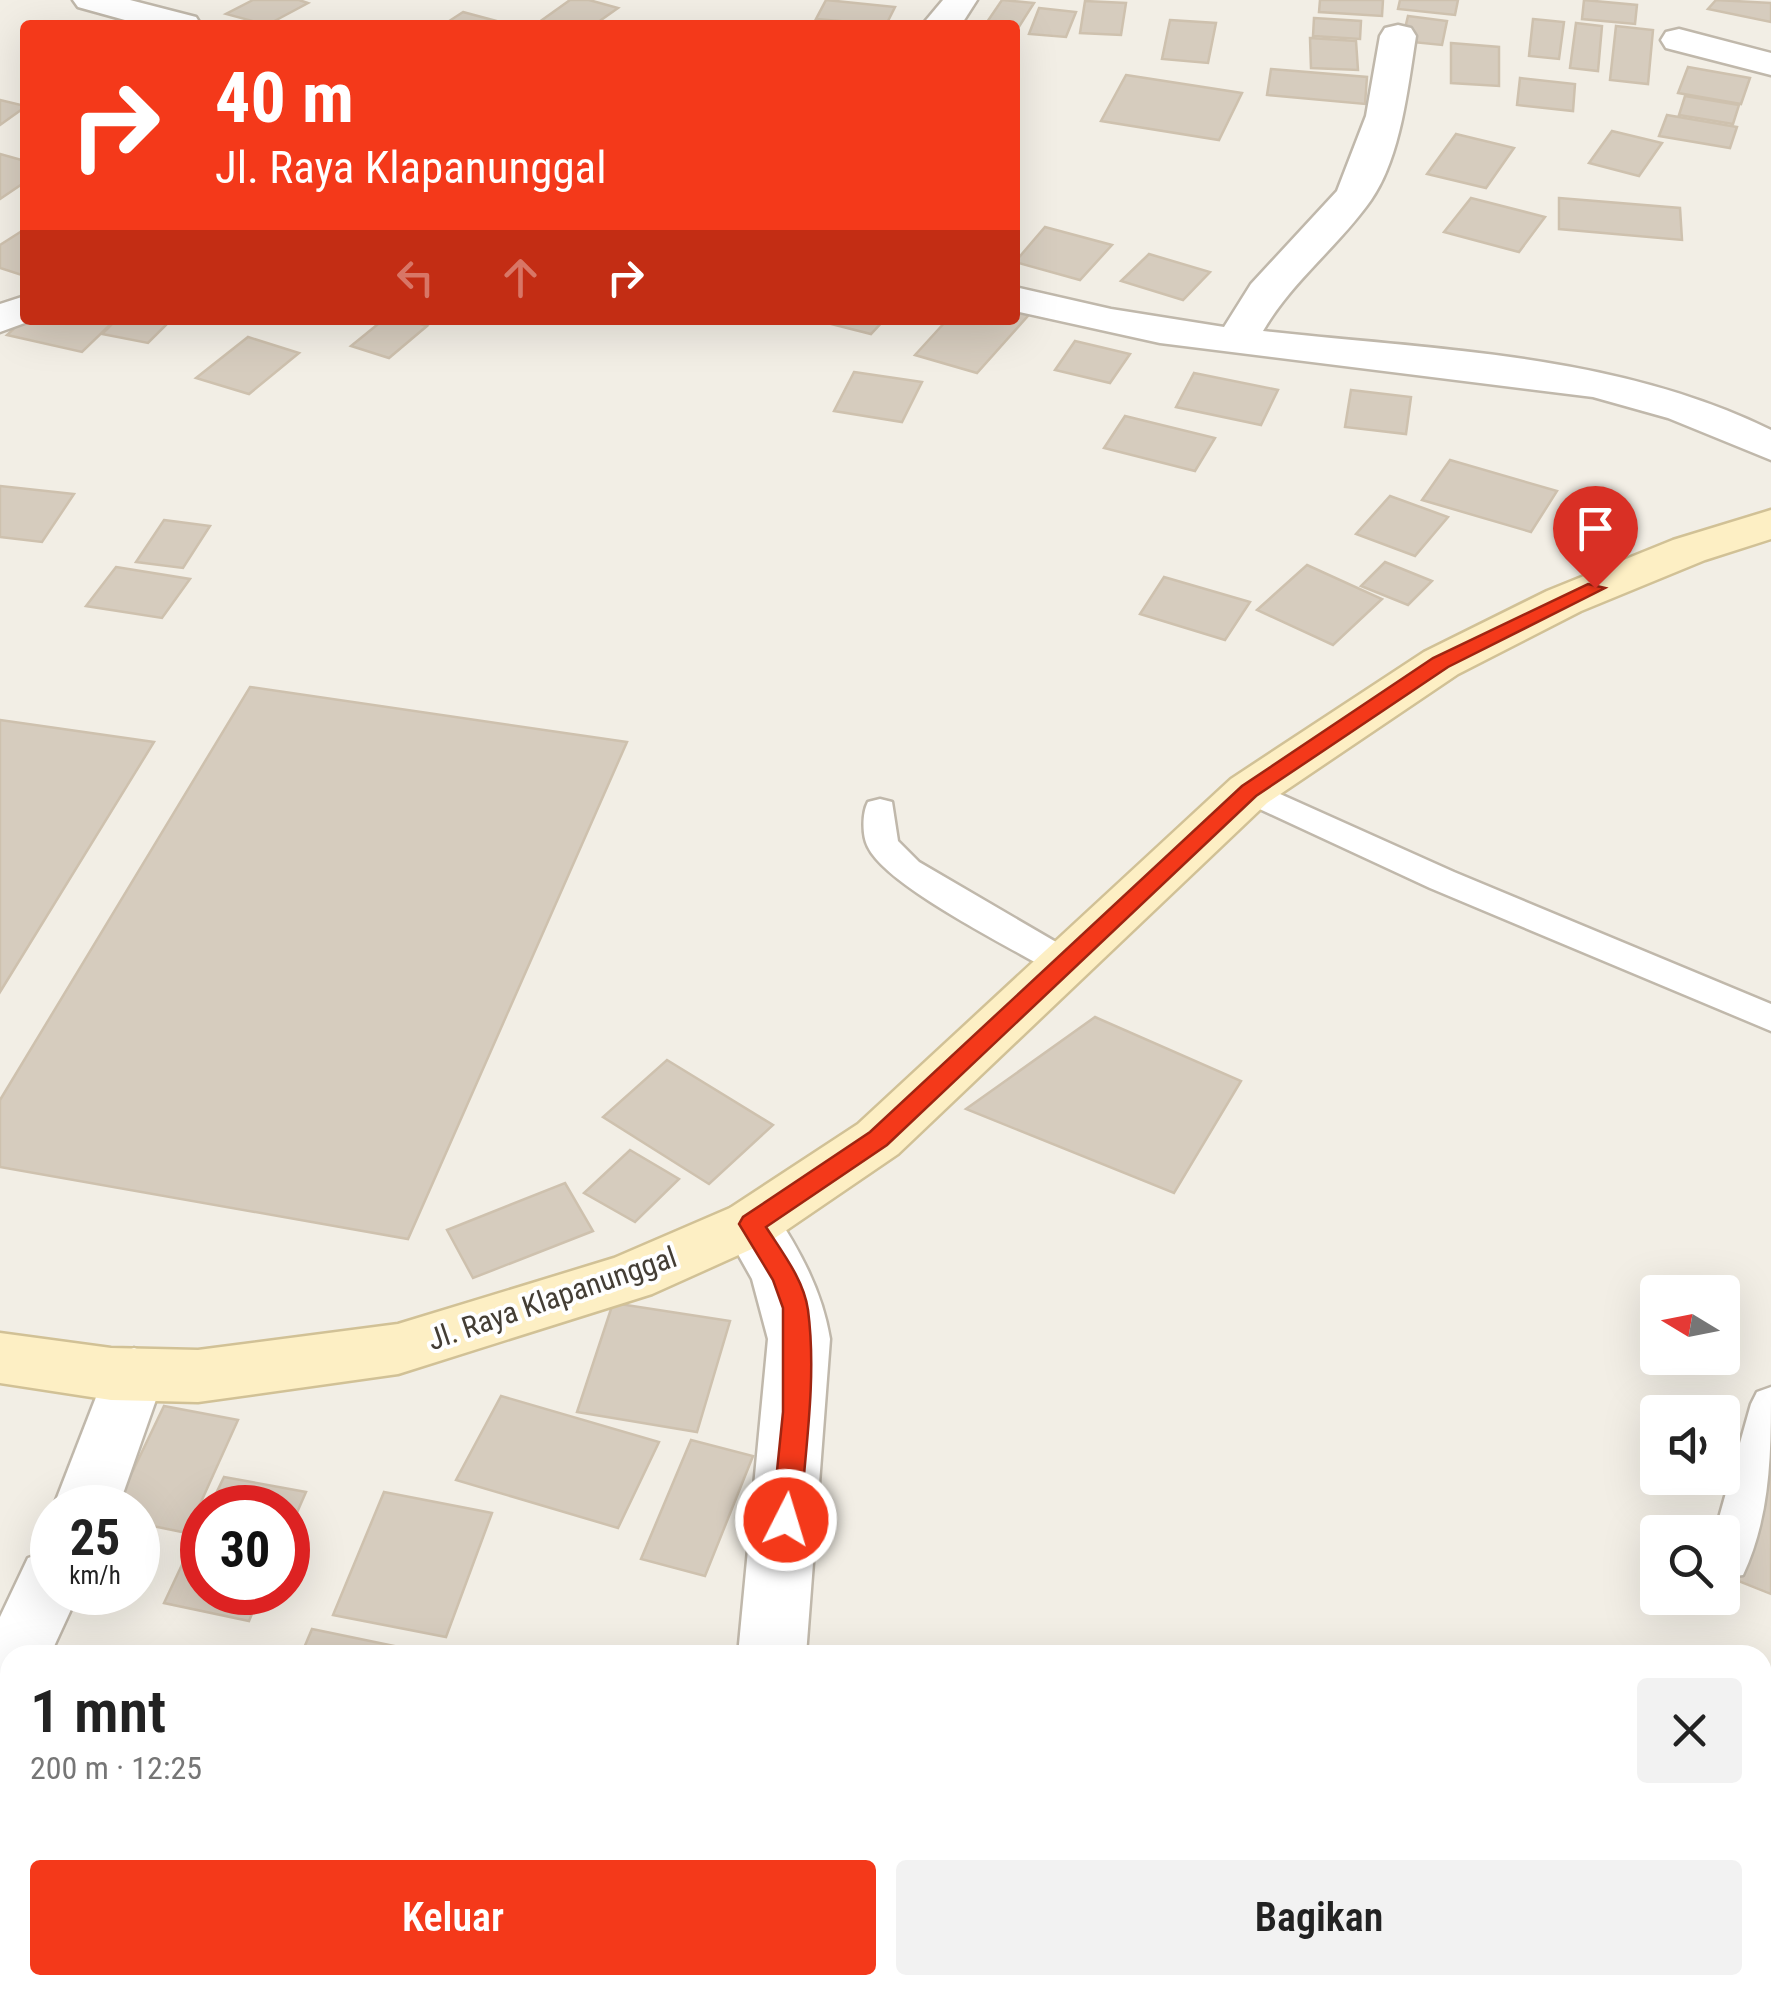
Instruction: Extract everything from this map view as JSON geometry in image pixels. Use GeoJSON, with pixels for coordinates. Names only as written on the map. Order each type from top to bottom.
{"type":"FeatureCollection","features":[{"type":"Feature","properties":{"kind":"street"},"geometry":{"type":"LineString","coordinates":[[90,0],[165,20]]}},
{"type":"Feature","properties":{"kind":"street"},"geometry":{"type":"LineString","coordinates":[[946,20],[957,10],[960,0]]}},
{"type":"Feature","properties":{"kind":"street"},"geometry":{"type":"LineString","coordinates":[[1236,341],[1265,293],[1355,195],[1384,116],[1398,36]]}},
{"type":"Feature","properties":{"kind":"street"},"geometry":{"type":"LineString","coordinates":[[1678,40],[1771,64]]}},
{"type":"Feature","properties":{"kind":"street"},"geometry":{"type":"LineString","coordinates":[[1020,301],[1114,322],[1236,341],[1503,369],[1624,389],[1731,425],[1771,447]]}},
{"type":"Feature","properties":{"kind":"street","name":"Jl. Raya Klapanunggal"},"geometry":{"type":"LineString","coordinates":[[0,1358],[134,1374],[234,1373],[398,1350],[631,1277],[752,1224],[878,1139],[1068,965],[1249,791],[1458,654],[1564,601],[1689,550],[1771,524]]}},
{"type":"Feature","properties":{"kind":"street"},"geometry":{"type":"LineString","coordinates":[[752,1224],[785,1277],[796,1308],[799,1339],[773,1645]]}},
{"type":"Feature","properties":{"kind":"street"},"geometry":{"type":"LineString","coordinates":[[93,1485],[134,1374]]}},
{"type":"Feature","properties":{"kind":"street"},"geometry":{"type":"LineString","coordinates":[[21,1645],[35,1615]]}},
{"type":"Feature","properties":{"kind":"lane"},"geometry":{"type":"LineString","coordinates":[[1249,791],[1442,880],[1771,1018]]}},
{"type":"Feature","properties":{"kind":"lane"},"geometry":{"type":"LineString","coordinates":[[880,810],[882,844],[907,870],[1068,965]]}},
{"type":"Feature","properties":{"kind":"lane"},"geometry":{"type":"LineString","coordinates":[[1740,1518],[1771,1404]]}},
{"type":"Feature","properties":{"kind":"building"},"geometry":{"type":"Polygon","coordinates":[[[253,0],[308,3],[276,20],[248,20],[226,14],[253,0]]]}},
{"type":"Feature","properties":{"kind":"building"},"geometry":{"type":"Polygon","coordinates":[[[570,0],[589,0],[618,8],[601,20],[542,20],[570,0]]]}},
{"type":"Feature","properties":{"kind":"building"},"geometry":{"type":"Polygon","coordinates":[[[826,0],[895,7],[888,20],[816,19],[826,0]]]}},
{"type":"Feature","properties":{"kind":"building"},"geometry":{"type":"Polygon","coordinates":[[[1002,0],[1034,3],[1020,25],[1020,20],[988,20],[1002,0]]]}},
{"type":"Feature","properties":{"kind":"building"},"geometry":{"type":"Polygon","coordinates":[[[1320,0],[1383,0],[1382,16],[1319,12],[1320,0]]]}},
{"type":"Feature","properties":{"kind":"building"},"geometry":{"type":"Polygon","coordinates":[[[1400,0],[1458,0],[1455,15],[1398,9],[1400,0]]]}},
{"type":"Feature","properties":{"kind":"building"},"geometry":{"type":"Polygon","coordinates":[[[1584,0],[1637,5],[1635,24],[1582,19],[1584,0]]]}},
{"type":"Feature","properties":{"kind":"building"},"geometry":{"type":"Polygon","coordinates":[[[1716,0],[1771,3],[1771,22],[1708,9],[1716,0]]]}},
{"type":"Feature","properties":{"kind":"building"},"geometry":{"type":"Polygon","coordinates":[[[1085,1],[1126,3],[1121,35],[1080,33],[1085,1]]]}},
{"type":"Feature","properties":{"kind":"building"},"geometry":{"type":"Polygon","coordinates":[[[1039,8],[1076,12],[1066,37],[1029,34],[1039,8]]]}},
{"type":"Feature","properties":{"kind":"building"},"geometry":{"type":"Polygon","coordinates":[[[463,12],[493,20],[451,20],[463,12]]]}},
{"type":"Feature","properties":{"kind":"building"},"geometry":{"type":"Polygon","coordinates":[[[1408,16],[1447,21],[1442,45],[1402,41],[1408,16]]]}},
{"type":"Feature","properties":{"kind":"building"},"geometry":{"type":"Polygon","coordinates":[[[1314,18],[1361,21],[1360,39],[1313,36],[1314,18]]]}},
{"type":"Feature","properties":{"kind":"building"},"geometry":{"type":"Polygon","coordinates":[[[1533,19],[1564,22],[1559,59],[1529,56],[1533,19]]]}},
{"type":"Feature","properties":{"kind":"building"},"geometry":{"type":"Polygon","coordinates":[[[1170,20],[1216,23],[1208,63],[1162,59],[1170,20]]]}},
{"type":"Feature","properties":{"kind":"building"},"geometry":{"type":"Polygon","coordinates":[[[1576,23],[1602,26],[1598,71],[1570,68],[1576,23]]]}},
{"type":"Feature","properties":{"kind":"building"},"geometry":{"type":"Polygon","coordinates":[[[1616,26],[1653,30],[1648,84],[1610,80],[1616,26]]]}},
{"type":"Feature","properties":{"kind":"building"},"geometry":{"type":"Polygon","coordinates":[[[1310,38],[1356,41],[1358,70],[1311,68],[1310,38]]]}},
{"type":"Feature","properties":{"kind":"building"},"geometry":{"type":"Polygon","coordinates":[[[1451,43],[1499,47],[1499,86],[1451,83],[1451,43]]]}},
{"type":"Feature","properties":{"kind":"building"},"geometry":{"type":"Polygon","coordinates":[[[1688,67],[1750,78],[1741,104],[1678,93],[1688,67]]]}},
{"type":"Feature","properties":{"kind":"building"},"geometry":{"type":"Polygon","coordinates":[[[1271,69],[1367,77],[1365,104],[1267,95],[1271,69]]]}},
{"type":"Feature","properties":{"kind":"building"},"geometry":{"type":"Polygon","coordinates":[[[1126,75],[1242,93],[1219,140],[1101,121],[1126,75]]]}},
{"type":"Feature","properties":{"kind":"building"},"geometry":{"type":"Polygon","coordinates":[[[1520,78],[1575,84],[1573,111],[1517,105],[1520,78]]]}},
{"type":"Feature","properties":{"kind":"building"},"geometry":{"type":"Polygon","coordinates":[[[1685,96],[1739,105],[1733,124],[1679,115],[1685,96]]]}},
{"type":"Feature","properties":{"kind":"building"},"geometry":{"type":"Polygon","coordinates":[[[0,100],[20,105],[20,111],[0,125],[0,100]]]}},
{"type":"Feature","properties":{"kind":"building"},"geometry":{"type":"Polygon","coordinates":[[[1667,115],[1737,127],[1730,148],[1659,136],[1667,115]]]}},
{"type":"Feature","properties":{"kind":"building"},"geometry":{"type":"Polygon","coordinates":[[[1612,131],[1662,143],[1639,176],[1589,163],[1612,131]]]}},
{"type":"Feature","properties":{"kind":"building"},"geometry":{"type":"Polygon","coordinates":[[[1456,134],[1514,148],[1486,188],[1427,174],[1456,134]]]}},
{"type":"Feature","properties":{"kind":"building"},"geometry":{"type":"Polygon","coordinates":[[[0,154],[20,160],[20,185],[0,199],[0,154]]]}},
{"type":"Feature","properties":{"kind":"building"},"geometry":{"type":"Polygon","coordinates":[[[1471,198],[1545,217],[1519,252],[1444,232],[1471,198]]]}},
{"type":"Feature","properties":{"kind":"building"},"geometry":{"type":"Polygon","coordinates":[[[1559,198],[1680,208],[1682,240],[1559,229],[1559,198]]]}},
{"type":"Feature","properties":{"kind":"building"},"geometry":{"type":"Polygon","coordinates":[[[1045,227],[1112,245],[1080,280],[1020,263],[1020,256],[1045,227]]]}},
{"type":"Feature","properties":{"kind":"building"},"geometry":{"type":"Polygon","coordinates":[[[20,232],[20,274],[0,268],[0,245],[20,232]]]}},
{"type":"Feature","properties":{"kind":"building"},"geometry":{"type":"Polygon","coordinates":[[[1149,254],[1210,272],[1183,300],[1121,281],[1149,254]]]}},
{"type":"Feature","properties":{"kind":"building"},"geometry":{"type":"Polygon","coordinates":[[[1020,304],[1035,308],[1020,325],[1020,304]]]}},
{"type":"Feature","properties":{"kind":"building"},"geometry":{"type":"Polygon","coordinates":[[[20,323],[110,325],[82,352],[7,335],[20,323]]]}},
{"type":"Feature","properties":{"kind":"building"},"geometry":{"type":"Polygon","coordinates":[[[111,325],[166,325],[148,343],[102,334],[111,325]]]}},
{"type":"Feature","properties":{"kind":"building"},"geometry":{"type":"Polygon","coordinates":[[[377,325],[427,326],[389,358],[351,346],[377,325]]]}},
{"type":"Feature","properties":{"kind":"building"},"geometry":{"type":"Polygon","coordinates":[[[835,325],[879,325],[871,334],[835,325]]]}},
{"type":"Feature","properties":{"kind":"building"},"geometry":{"type":"Polygon","coordinates":[[[942,325],[1020,325],[977,373],[915,355],[942,325]]]}},
{"type":"Feature","properties":{"kind":"building"},"geometry":{"type":"Polygon","coordinates":[[[248,337],[299,353],[249,394],[196,378],[248,337]]]}},
{"type":"Feature","properties":{"kind":"building"},"geometry":{"type":"Polygon","coordinates":[[[1075,341],[1130,354],[1110,383],[1055,370],[1075,341]]]}},
{"type":"Feature","properties":{"kind":"building"},"geometry":{"type":"Polygon","coordinates":[[[854,372],[922,382],[902,422],[834,411],[854,372]]]}},
{"type":"Feature","properties":{"kind":"building"},"geometry":{"type":"Polygon","coordinates":[[[1194,373],[1278,390],[1261,425],[1176,407],[1194,373]]]}},
{"type":"Feature","properties":{"kind":"building"},"geometry":{"type":"Polygon","coordinates":[[[1351,390],[1411,397],[1406,434],[1345,427],[1351,390]]]}},
{"type":"Feature","properties":{"kind":"building"},"geometry":{"type":"Polygon","coordinates":[[[1125,416],[1215,438],[1195,471],[1104,448],[1125,416]]]}},
{"type":"Feature","properties":{"kind":"building"},"geometry":{"type":"Polygon","coordinates":[[[1450,460],[1557,491],[1531,532],[1422,500],[1450,460]]]}},
{"type":"Feature","properties":{"kind":"building"},"geometry":{"type":"Polygon","coordinates":[[[0,486],[74,494],[42,542],[0,537],[0,486]]]}},
{"type":"Feature","properties":{"kind":"building"},"geometry":{"type":"Polygon","coordinates":[[[1390,496],[1448,517],[1415,556],[1356,534],[1390,496]]]}},
{"type":"Feature","properties":{"kind":"building"},"geometry":{"type":"Polygon","coordinates":[[[164,520],[210,526],[183,568],[136,562],[164,520]]]}},
{"type":"Feature","properties":{"kind":"building"},"geometry":{"type":"Polygon","coordinates":[[[1385,562],[1432,581],[1408,605],[1361,586],[1385,562]]]}},
{"type":"Feature","properties":{"kind":"building"},"geometry":{"type":"Polygon","coordinates":[[[1307,565],[1382,599],[1333,645],[1257,610],[1307,565]]]}},
{"type":"Feature","properties":{"kind":"building"},"geometry":{"type":"Polygon","coordinates":[[[116,567],[190,579],[162,618],[86,606],[116,567]]]}},
{"type":"Feature","properties":{"kind":"building"},"geometry":{"type":"Polygon","coordinates":[[[1164,577],[1250,602],[1225,640],[1140,614],[1164,577]]]}},
{"type":"Feature","properties":{"kind":"building"},"geometry":{"type":"Polygon","coordinates":[[[250,687],[627,742],[408,1239],[0,1167],[0,1100],[250,687]]]}},
{"type":"Feature","properties":{"kind":"building"},"geometry":{"type":"Polygon","coordinates":[[[0,720],[154,742],[0,992],[0,720]]]}},
{"type":"Feature","properties":{"kind":"building"},"geometry":{"type":"Polygon","coordinates":[[[1095,1017],[1241,1081],[1174,1193],[966,1109],[1095,1017]]]}},
{"type":"Feature","properties":{"kind":"building"},"geometry":{"type":"Polygon","coordinates":[[[667,1060],[773,1125],[709,1184],[603,1117],[667,1060]]]}},
{"type":"Feature","properties":{"kind":"building"},"geometry":{"type":"Polygon","coordinates":[[[630,1150],[679,1179],[635,1222],[584,1193],[630,1150]]]}},
{"type":"Feature","properties":{"kind":"building"},"geometry":{"type":"Polygon","coordinates":[[[565,1183],[593,1231],[473,1278],[447,1230],[565,1183]]]}},
{"type":"Feature","properties":{"kind":"building"},"geometry":{"type":"Polygon","coordinates":[[[613,1303],[730,1321],[697,1432],[577,1412],[613,1303]]]}},
{"type":"Feature","properties":{"kind":"building"},"geometry":{"type":"Polygon","coordinates":[[[501,1396],[659,1442],[618,1528],[456,1480],[501,1396]]]}},
{"type":"Feature","properties":{"kind":"building"},"geometry":{"type":"Polygon","coordinates":[[[164,1406],[238,1420],[209,1485],[180,1485],[180,1532],[160,1527],[160,1485],[126,1485],[164,1406]]]}},
{"type":"Feature","properties":{"kind":"building"},"geometry":{"type":"Polygon","coordinates":[[[1771,1439],[1771,1594],[1740,1582],[1740,1533],[1771,1439]]]}},
{"type":"Feature","properties":{"kind":"building"},"geometry":{"type":"Polygon","coordinates":[[[691,1440],[753,1456],[705,1576],[641,1559],[691,1440]]]}},
{"type":"Feature","properties":{"kind":"building"},"geometry":{"type":"Polygon","coordinates":[[[224,1477],[268,1485],[220,1485],[224,1477]]]}},
{"type":"Feature","properties":{"kind":"building"},"geometry":{"type":"Polygon","coordinates":[[[384,1492],[492,1513],[446,1637],[333,1615],[384,1492]]]}},
{"type":"Feature","properties":{"kind":"building"},"geometry":{"type":"Polygon","coordinates":[[[180,1569],[180,1606],[164,1603],[180,1569]]]}},
{"type":"Feature","properties":{"kind":"building"},"geometry":{"type":"Polygon","coordinates":[[[221,1615],[251,1615],[249,1621],[221,1615]]]}},
{"type":"Feature","properties":{"kind":"building"},"geometry":{"type":"Polygon","coordinates":[[[312,1629],[389,1645],[305,1645],[312,1629]]]}},
{"type":"Feature","properties":{"kind":"route"},"geometry":{"type":"LineString","coordinates":[[786,1520],[796,1412],[796,1308],[785,1277],[752,1224],[878,1139],[1093,942],[1249,791],[1440,663],[1595,588]]}}]}
